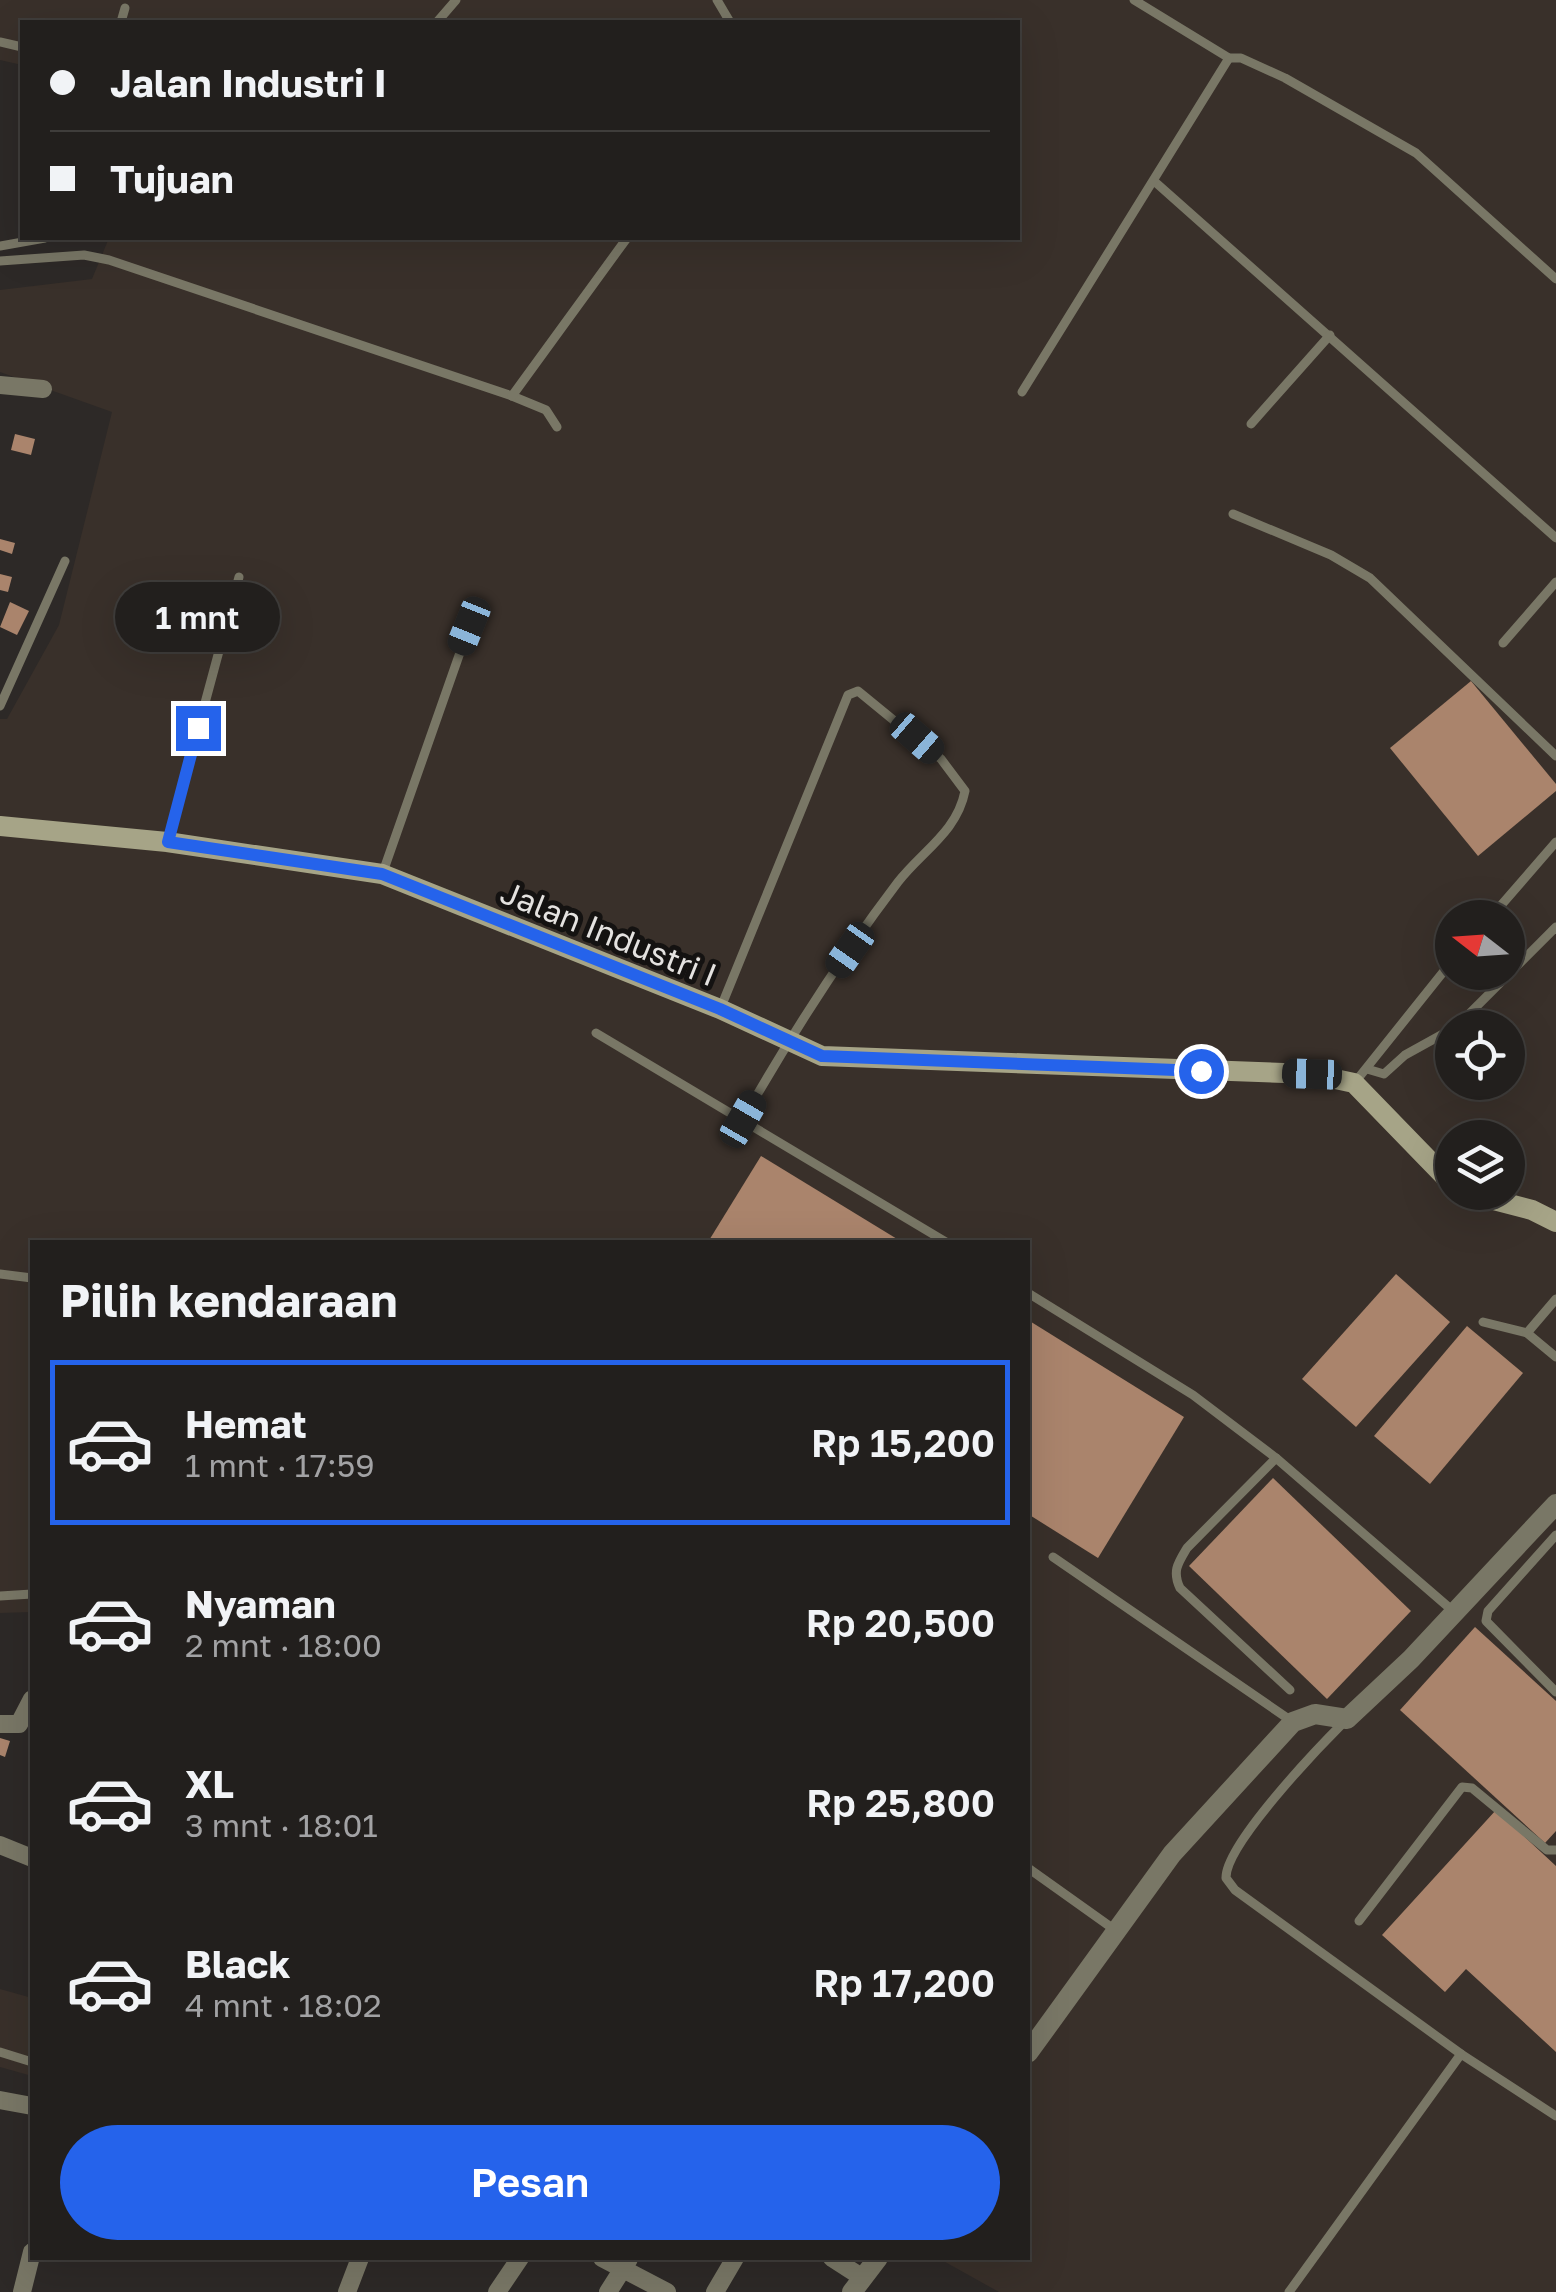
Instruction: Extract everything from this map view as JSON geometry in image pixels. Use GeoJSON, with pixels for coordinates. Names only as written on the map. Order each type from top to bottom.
{"type":"FeatureCollection","features":[{"type":"Feature","properties":{"kind":"main road","name":"Jalan Industri I"},"geometry":{"type":"LineString","coordinates":[[0,826],[168,842],[382,874],[720,1009],[822,1056],[1360,1076]]}},
{"type":"Feature","properties":{"kind":"main road"},"geometry":{"type":"LineString","coordinates":[[1360,1076],[1435,1164]]}},
{"type":"Feature","properties":{"kind":"main road"},"geometry":{"type":"LineString","coordinates":[[1525,1208],[1556,1222]]}},
{"type":"Feature","properties":{"kind":"street"},"geometry":{"type":"LineString","coordinates":[[0,385],[43,389]]}},
{"type":"Feature","properties":{"kind":"street"},"geometry":{"type":"LineString","coordinates":[[1030,2050],[1172,1854],[1293,1722],[1315,1714],[1347,1719],[1456,1613],[1556,1504]]}},
{"type":"Feature","properties":{"kind":"street"},"geometry":{"type":"LineString","coordinates":[[0,1724],[19,1724],[30,1704]]}},
{"type":"Feature","properties":{"kind":"street"},"geometry":{"type":"LineString","coordinates":[[0,1846],[30,1857]]}},
{"type":"Feature","properties":{"kind":"street"},"geometry":{"type":"LineString","coordinates":[[0,2100],[30,2106]]}},
{"type":"Feature","properties":{"kind":"street"},"geometry":{"type":"LineString","coordinates":[[22,2292],[30,2260]]}},
{"type":"Feature","properties":{"kind":"street"},"geometry":{"type":"LineString","coordinates":[[347,2292],[359,2260]]}},
{"type":"Feature","properties":{"kind":"street"},"geometry":{"type":"LineString","coordinates":[[498,2292],[519,2260]]}},
{"type":"Feature","properties":{"kind":"street"},"geometry":{"type":"LineString","coordinates":[[715,2292],[734,2260]]}},
{"type":"Feature","properties":{"kind":"street"},"geometry":{"type":"LineString","coordinates":[[834,2260],[857,2285],[876,2260]]}},
{"type":"Feature","properties":{"kind":"street"},"geometry":{"type":"LineString","coordinates":[[608,2292],[627,2262],[667,2292]]}},
{"type":"Feature","properties":{"kind":"lane"},"geometry":{"type":"LineString","coordinates":[[438,20],[456,0]]}},
{"type":"Feature","properties":{"kind":"lane"},"geometry":{"type":"LineString","coordinates":[[1134,0],[1229,58],[1241,58],[1284,78],[1416,153],[1556,280]]}},
{"type":"Feature","properties":{"kind":"lane"},"geometry":{"type":"LineString","coordinates":[[122,20],[126,8]]}},
{"type":"Feature","properties":{"kind":"lane"},"geometry":{"type":"LineString","coordinates":[[1022,392],[1229,58]]}},
{"type":"Feature","properties":{"kind":"lane"},"geometry":{"type":"LineString","coordinates":[[1154,181],[1556,538]]}},
{"type":"Feature","properties":{"kind":"lane"},"geometry":{"type":"LineString","coordinates":[[0,246],[34,240]]}},
{"type":"Feature","properties":{"kind":"lane"},"geometry":{"type":"LineString","coordinates":[[512,396],[625,240]]}},
{"type":"Feature","properties":{"kind":"lane"},"geometry":{"type":"LineString","coordinates":[[0,260],[84,255],[109,260],[512,396],[546,410],[557,427]]}},
{"type":"Feature","properties":{"kind":"lane"},"geometry":{"type":"LineString","coordinates":[[1251,424],[1330,335]]}},
{"type":"Feature","properties":{"kind":"lane"},"geometry":{"type":"LineString","coordinates":[[1233,514],[1331,555],[1370,578],[1556,756]]}},
{"type":"Feature","properties":{"kind":"lane"},"geometry":{"type":"LineString","coordinates":[[0,706],[65,561]]}},
{"type":"Feature","properties":{"kind":"lane"},"geometry":{"type":"LineString","coordinates":[[168,842],[239,577]]}},
{"type":"Feature","properties":{"kind":"lane"},"geometry":{"type":"LineString","coordinates":[[1503,643],[1556,582]]}},
{"type":"Feature","properties":{"kind":"lane"},"geometry":{"type":"LineString","coordinates":[[382,874],[476,607]]}},
{"type":"Feature","properties":{"kind":"lane"},"geometry":{"type":"LineString","coordinates":[[720,1009],[848,695],[858,691],[941,759],[965,791],[962,808],[949,828],[900,878],[787,1043],[743,1119]]}},
{"type":"Feature","properties":{"kind":"lane"},"geometry":{"type":"LineString","coordinates":[[1506,900],[1556,842]]}},
{"type":"Feature","properties":{"kind":"lane"},"geometry":{"type":"LineString","coordinates":[[1472,1010],[1556,927]]}},
{"type":"Feature","properties":{"kind":"lane"},"geometry":{"type":"LineString","coordinates":[[1360,1076],[1435,982]]}},
{"type":"Feature","properties":{"kind":"lane"},"geometry":{"type":"LineString","coordinates":[[596,1033],[943,1240]]}},
{"type":"Feature","properties":{"kind":"lane"},"geometry":{"type":"LineString","coordinates":[[1360,1076],[1384,1074],[1435,1039]]}},
{"type":"Feature","properties":{"kind":"lane"},"geometry":{"type":"LineString","coordinates":[[0,1274],[30,1278]]}},
{"type":"Feature","properties":{"kind":"lane"},"geometry":{"type":"LineString","coordinates":[[1030,1294],[1193,1395],[1276,1458],[1456,1613]]}},
{"type":"Feature","properties":{"kind":"lane"},"geometry":{"type":"LineString","coordinates":[[1527,1333],[1556,1299]]}},
{"type":"Feature","properties":{"kind":"lane"},"geometry":{"type":"LineString","coordinates":[[1483,1322],[1527,1333],[1556,1357]]}},
{"type":"Feature","properties":{"kind":"lane"},"geometry":{"type":"LineString","coordinates":[[1276,1458],[1187,1548],[1176,1566],[1176,1579],[1180,1588],[1290,1690]]}},
{"type":"Feature","properties":{"kind":"lane"},"geometry":{"type":"LineString","coordinates":[[1556,1535],[1488,1612],[1486,1621],[1556,1692]]}},
{"type":"Feature","properties":{"kind":"lane"},"geometry":{"type":"LineString","coordinates":[[1053,1556],[1293,1722]]}},
{"type":"Feature","properties":{"kind":"lane"},"geometry":{"type":"LineString","coordinates":[[0,1596],[30,1594]]}},
{"type":"Feature","properties":{"kind":"lane"},"geometry":{"type":"LineString","coordinates":[[1347,1719],[1312,1754],[1238,1846],[1226,1865],[1226,1878],[1235,1890],[1461,2054],[1556,2116]]}},
{"type":"Feature","properties":{"kind":"lane"},"geometry":{"type":"LineString","coordinates":[[1359,1921],[1462,1787],[1472,1788],[1547,1850],[1556,1850]]}},
{"type":"Feature","properties":{"kind":"lane"},"geometry":{"type":"LineString","coordinates":[[1030,1869],[1116,1931]]}},
{"type":"Feature","properties":{"kind":"lane"},"geometry":{"type":"LineString","coordinates":[[0,2052],[30,2061]]}},
{"type":"Feature","properties":{"kind":"lane"},"geometry":{"type":"LineString","coordinates":[[1290,2292],[1461,2054]]}},
{"type":"Feature","properties":{"kind":"shaded area"},"geometry":{"type":"Polygon","coordinates":[[[0,0],[1556,0],[1556,2292],[999,2292],[942,2260],[1030,2260],[1030,1240],[30,1240],[30,1612],[0,1613],[0,719],[7,719],[59,625],[112,412],[0,372],[0,290],[92,279],[108,240],[1020,240],[1020,20],[20,20],[20,65],[0,60],[0,0]]]}},
{"type":"Feature","properties":{"kind":"shaded area"},"geometry":{"type":"Polygon","coordinates":[[[0,1989],[30,1997],[30,2075],[0,2067],[0,1989]]]}},
{"type":"Feature","properties":{"kind":"building"},"geometry":{"type":"Polygon","coordinates":[[[15,434],[35,439],[31,455],[11,450],[15,434]]]}},
{"type":"Feature","properties":{"kind":"building"},"geometry":{"type":"Polygon","coordinates":[[[0,539],[15,543],[12,554],[0,550],[0,539]]]}},
{"type":"Feature","properties":{"kind":"building"},"geometry":{"type":"Polygon","coordinates":[[[0,574],[12,577],[8,592],[0,590],[0,574]]]}},
{"type":"Feature","properties":{"kind":"building"},"geometry":{"type":"Polygon","coordinates":[[[10,602],[29,611],[17,635],[0,627],[10,602]]]}},
{"type":"Feature","properties":{"kind":"building"},"geometry":{"type":"Polygon","coordinates":[[[1471,681],[1556,784],[1556,791],[1478,856],[1390,748],[1471,681]]]}},
{"type":"Feature","properties":{"kind":"building"},"geometry":{"type":"Polygon","coordinates":[[[761,1156],[899,1240],[709,1240],[761,1156]]]}},
{"type":"Feature","properties":{"kind":"building"},"geometry":{"type":"Polygon","coordinates":[[[1396,1274],[1450,1322],[1356,1427],[1302,1379],[1396,1274]]]}},
{"type":"Feature","properties":{"kind":"building"},"geometry":{"type":"Polygon","coordinates":[[[1030,1321],[1184,1417],[1098,1558],[1030,1515],[1030,1321]]]}},
{"type":"Feature","properties":{"kind":"building"},"geometry":{"type":"Polygon","coordinates":[[[1467,1326],[1523,1373],[1430,1484],[1374,1436],[1467,1326]]]}},
{"type":"Feature","properties":{"kind":"building"},"geometry":{"type":"Polygon","coordinates":[[[1273,1478],[1411,1611],[1327,1699],[1189,1566],[1273,1478]]]}},
{"type":"Feature","properties":{"kind":"building"},"geometry":{"type":"Polygon","coordinates":[[[1475,1627],[1556,1701],[1556,1831],[1545,1843],[1400,1710],[1475,1627]]]}},
{"type":"Feature","properties":{"kind":"building"},"geometry":{"type":"Polygon","coordinates":[[[0,1738],[10,1741],[5,1757],[0,1755],[0,1738]]]}},
{"type":"Feature","properties":{"kind":"building"},"geometry":{"type":"Polygon","coordinates":[[[1496,1810],[1556,1866],[1556,2052],[1466,1969],[1445,1992],[1382,1935],[1496,1810]]]}},
{"type":"Feature","properties":{"kind":"route"},"geometry":{"type":"LineString","coordinates":[[198,728],[168,842],[382,874],[720,1009],[822,1056],[1201,1071]]}}]}
